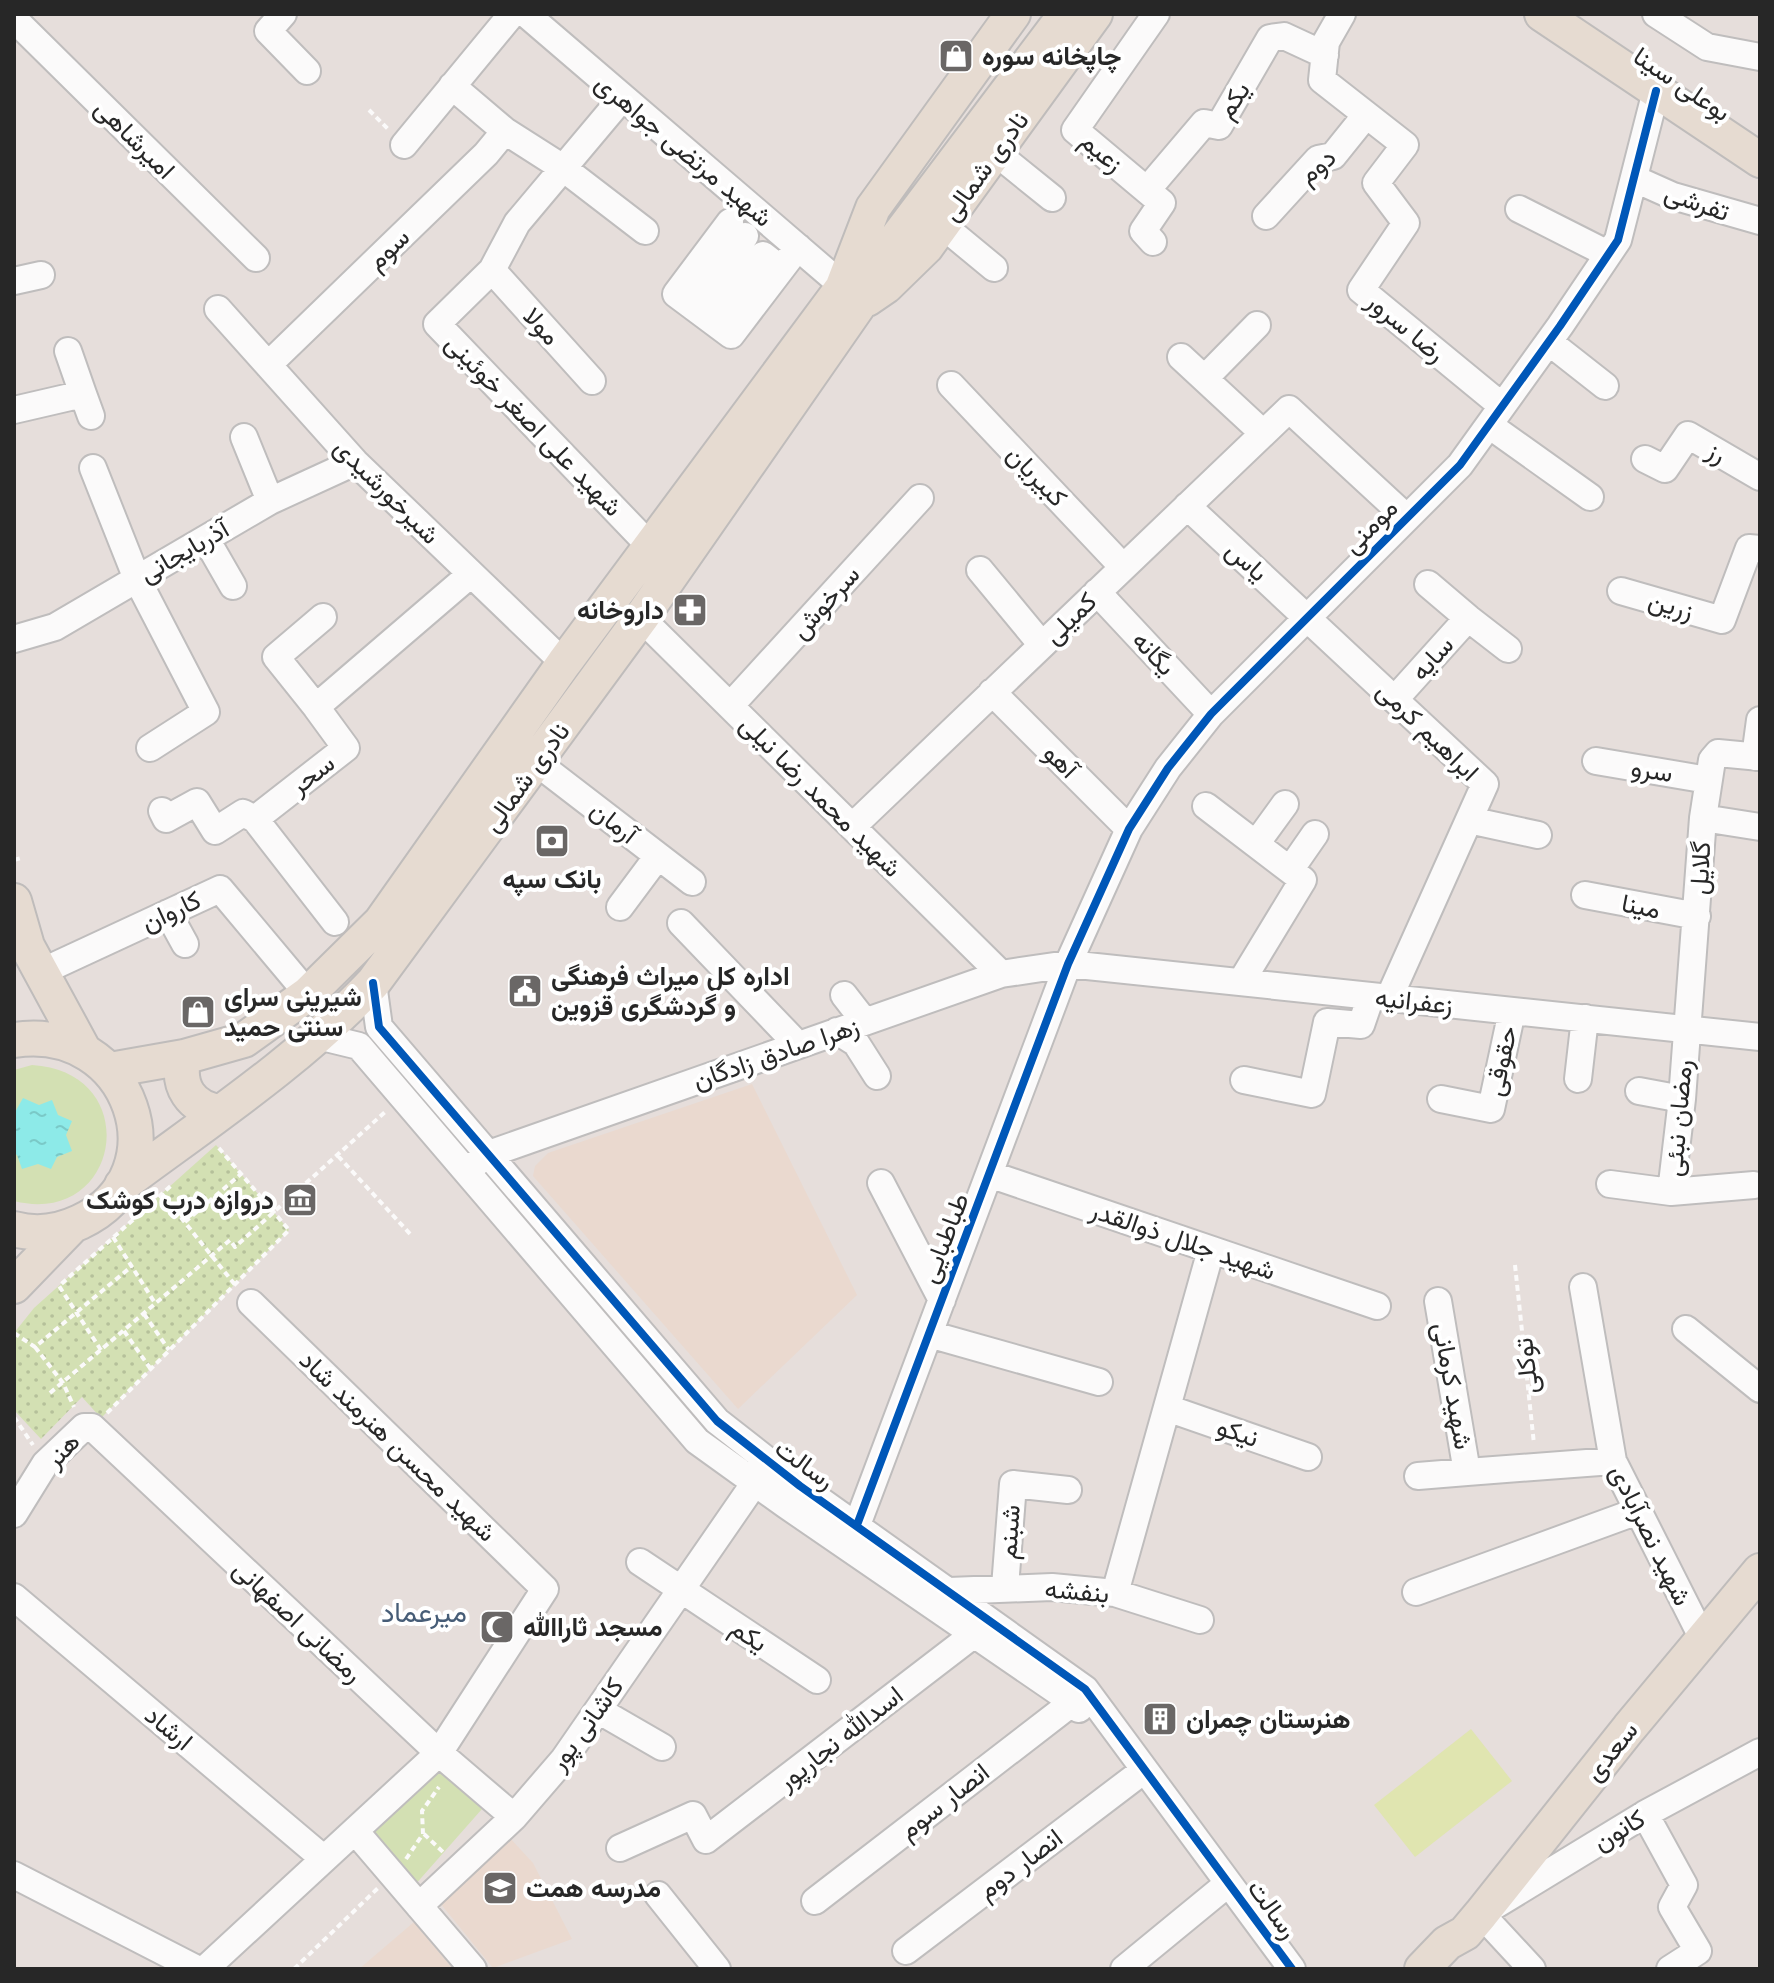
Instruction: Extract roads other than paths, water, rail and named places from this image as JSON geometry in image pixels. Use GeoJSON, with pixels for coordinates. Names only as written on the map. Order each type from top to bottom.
{"type":"FeatureCollection","features":[{"type":"Feature","properties":{"kind":"main road","name":"نادری شمالی"},"geometry":{"type":"LineString","coordinates":[[852,295],[873,208],[1013,14]]}},
{"type":"Feature","properties":{"kind":"main road","name":"نادری شمالی"},"geometry":{"type":"LineString","coordinates":[[71,1227],[100,1210],[122,1185],[218,1129],[373,983],[641,618],[852,295],[1042,14]]}},
{"type":"Feature","properties":{"kind":"main road","name":"نادری شمالی"},"geometry":{"type":"LineString","coordinates":[[110,1070],[184,1057],[244,1040],[308,994],[381,922],[500,734],[564,663],[651,547],[869,275],[1066,14]]}},
{"type":"Feature","properties":{"kind":"main road","name":"نادری شمالی"},"geometry":{"type":"LineString","coordinates":[[852,295],[886,286],[926,247],[1095,14]]}},
{"type":"Feature","properties":{"kind":"main road","name":"بوعلی سینا"},"geometry":{"type":"LineString","coordinates":[[1542,14],[1760,160]]}},
{"type":"Feature","properties":{"kind":"main road","name":"بوعلی سینا"},"geometry":{"type":"LineString","coordinates":[[1581,14],[1760,136]]}},
{"type":"Feature","properties":{"kind":"main road"},"geometry":{"type":"LineString","coordinates":[[14,901],[27,946],[83,1049]]}},
{"type":"Feature","properties":{"kind":"main road"},"geometry":{"type":"LineString","coordinates":[[14,1040],[48,1038],[83,1049],[110,1070],[127,1096],[135,1125],[133,1156],[122,1185]]}},
{"type":"Feature","properties":{"kind":"main road"},"geometry":{"type":"LineString","coordinates":[[184,1057],[181,1076],[187,1094],[218,1129]]}},
{"type":"Feature","properties":{"kind":"main road"},"geometry":{"type":"LineString","coordinates":[[14,1229],[38,1232],[71,1227]]}},
{"type":"Feature","properties":{"kind":"main road"},"geometry":{"type":"LineString","coordinates":[[14,1286],[71,1227]]}},
{"type":"Feature","properties":{"kind":"main road","name":"سعدی"},"geometry":{"type":"LineString","coordinates":[[1442,1969],[1458,1953],[1473,1924],[1760,1571]]}},
{"type":"Feature","properties":{"kind":"main road","name":"سعدی"},"geometry":{"type":"LineString","coordinates":[[1422,1969],[1447,1943],[1473,1924]]}},
{"type":"Feature","properties":{"kind":"street"},"geometry":{"type":"LineString","coordinates":[[283,14],[268,31],[307,71]]}},
{"type":"Feature","properties":{"kind":"street"},"geometry":{"type":"LineString","coordinates":[[404,145],[512,14]]}},
{"type":"Feature","properties":{"kind":"street","name":"شهید مرتضی جواهری"},"geometry":{"type":"LineString","coordinates":[[526,14],[852,295]]}},
{"type":"Feature","properties":{"kind":"street","name":"زعیم"},"geometry":{"type":"LineString","coordinates":[[1153,242],[1143,231],[1162,203],[1075,130],[1156,14]]}},
{"type":"Feature","properties":{"kind":"street"},"geometry":{"type":"LineString","coordinates":[[1325,55],[1326,42],[1342,14]]}},
{"type":"Feature","properties":{"kind":"street"},"geometry":{"type":"LineString","coordinates":[[1656,14],[1707,47],[1760,57]]}},
{"type":"Feature","properties":{"kind":"street","name":"امیرشاهی"},"geometry":{"type":"LineString","coordinates":[[14,19],[256,258]]}},
{"type":"Feature","properties":{"kind":"street","name":"یکم"},"geometry":{"type":"LineString","coordinates":[[1147,190],[1204,123],[1219,126],[1270,38],[1284,36],[1325,55]]}},
{"type":"Feature","properties":{"kind":"street","name":"رضا سرور"},"geometry":{"type":"LineString","coordinates":[[1325,55],[1322,80],[1405,145],[1376,183],[1406,223],[1361,290],[1495,416]]}},
{"type":"Feature","properties":{"kind":"street"},"geometry":{"type":"LineString","coordinates":[[452,86],[505,131],[563,168],[645,231]]}},
{"type":"Feature","properties":{"kind":"street","name":"مومنی"},"geometry":{"type":"LineString","coordinates":[[1068,964],[1129,829],[1168,768],[1211,714],[1460,465],[1618,240],[1656,91]]}},
{"type":"Feature","properties":{"kind":"street"},"geometry":{"type":"LineString","coordinates":[[492,270],[517,223],[622,98]]}},
{"type":"Feature","properties":{"kind":"street","name":"دوم"},"geometry":{"type":"LineString","coordinates":[[1266,216],[1318,159],[1333,156],[1366,115]]}},
{"type":"Feature","properties":{"kind":"street","name":"سوم"},"geometry":{"type":"LineString","coordinates":[[268,365],[486,154],[505,131]]}},
{"type":"Feature","properties":{"kind":"street"},"geometry":{"type":"LineString","coordinates":[[995,152],[1052,198]]}},
{"type":"Feature","properties":{"kind":"street","name":"تفرشی"},"geometry":{"type":"LineString","coordinates":[[1635,179],[1673,196],[1760,221]]}},
{"type":"Feature","properties":{"kind":"street"},"geometry":{"type":"LineString","coordinates":[[1519,209],[1608,254]]}},
{"type":"Feature","properties":{"kind":"street"},"geometry":{"type":"LineString","coordinates":[[942,225],[994,268]]}},
{"type":"Feature","properties":{"kind":"street"},"geometry":{"type":"LineString","coordinates":[[738,229],[676,294],[731,335],[798,247]]}},
{"type":"Feature","properties":{"kind":"street","name":"مولا"},"geometry":{"type":"LineString","coordinates":[[492,270],[592,381]]}},
{"type":"Feature","properties":{"kind":"street","name":"شهید علی اصغر خوئینی"},"geometry":{"type":"LineString","coordinates":[[492,270],[437,324],[651,547]]}},
{"type":"Feature","properties":{"kind":"street"},"geometry":{"type":"LineString","coordinates":[[14,281],[41,275]]}},
{"type":"Feature","properties":{"kind":"street","name":"شیرخورشیدی"},"geometry":{"type":"LineString","coordinates":[[218,309],[355,462],[564,663]]}},
{"type":"Feature","properties":{"kind":"street"},"geometry":{"type":"LineString","coordinates":[[1205,378],[1257,325]]}},
{"type":"Feature","properties":{"kind":"street"},"geometry":{"type":"LineString","coordinates":[[1549,342],[1605,386]]}},
{"type":"Feature","properties":{"kind":"street"},"geometry":{"type":"LineString","coordinates":[[14,410],[87,405],[68,351]]}},
{"type":"Feature","properties":{"kind":"street"},"geometry":{"type":"LineString","coordinates":[[1181,357],[1263,433]]}},
{"type":"Feature","properties":{"kind":"street","name":"کبیریان"},"geometry":{"type":"LineString","coordinates":[[951,385],[1123,567]]}},
{"type":"Feature","properties":{"kind":"street","name":"کمیلی"},"geometry":{"type":"LineString","coordinates":[[852,827],[1289,409],[1407,518]]}},
{"type":"Feature","properties":{"kind":"street"},"geometry":{"type":"LineString","coordinates":[[1495,416],[1590,497]]}},
{"type":"Feature","properties":{"kind":"street","name":"رز"},"geometry":{"type":"LineString","coordinates":[[1645,459],[1665,469],[1688,435],[1760,477]]}},
{"type":"Feature","properties":{"kind":"street"},"geometry":{"type":"LineString","coordinates":[[244,437],[270,501]]}},
{"type":"Feature","properties":{"kind":"street","name":"آذربایجانی"},"geometry":{"type":"LineString","coordinates":[[14,639],[55,627],[270,501],[355,462]]}},
{"type":"Feature","properties":{"kind":"street"},"geometry":{"type":"LineString","coordinates":[[93,468],[137,579],[206,712],[150,748]]}},
{"type":"Feature","properties":{"kind":"street","name":"سرخوش"},"geometry":{"type":"LineString","coordinates":[[730,706],[920,498]]}},
{"type":"Feature","properties":{"kind":"street","name":"یاس"},"geometry":{"type":"LineString","coordinates":[[1187,506],[1307,616]]}},
{"type":"Feature","properties":{"kind":"street"},"geometry":{"type":"LineString","coordinates":[[206,539],[233,586]]}},
{"type":"Feature","properties":{"kind":"street","name":"زرین"},"geometry":{"type":"LineString","coordinates":[[1621,591],[1722,620],[1749,548],[1760,549]]}},
{"type":"Feature","properties":{"kind":"street"},"geometry":{"type":"LineString","coordinates":[[980,570],[1042,645]]}},
{"type":"Feature","properties":{"kind":"street"},"geometry":{"type":"LineString","coordinates":[[323,617],[276,657],[316,707],[471,574]]}},
{"type":"Feature","properties":{"kind":"street"},"geometry":{"type":"LineString","coordinates":[[1428,584],[1468,618]]}},
{"type":"Feature","properties":{"kind":"street","name":"یگانه"},"geometry":{"type":"LineString","coordinates":[[1097,592],[1211,714]]}},
{"type":"Feature","properties":{"kind":"street","name":"ابراهیم کرمی"},"geometry":{"type":"LineString","coordinates":[[1244,1080],[1312,1094],[1327,1022],[1361,1025],[1380,997],[1485,784],[1307,616]]}},
{"type":"Feature","properties":{"kind":"street","name":"شهید محمد رضا نیلی"},"geometry":{"type":"LineString","coordinates":[[641,618],[1001,974]]}},
{"type":"Feature","properties":{"kind":"street","name":"سایه"},"geometry":{"type":"LineString","coordinates":[[1395,699],[1468,618],[1508,649]]}},
{"type":"Feature","properties":{"kind":"street","name":"آهو"},"geometry":{"type":"LineString","coordinates":[[992,692],[1129,829]]}},
{"type":"Feature","properties":{"kind":"street","name":"سحر"},"geometry":{"type":"LineString","coordinates":[[255,819],[346,748],[316,707]]}},
{"type":"Feature","properties":{"kind":"street"},"geometry":{"type":"LineString","coordinates":[[1758,757],[1760,720]]}},
{"type":"Feature","properties":{"kind":"street","name":"گلایل"},"geometry":{"type":"LineString","coordinates":[[1686,1029],[1703,818],[1714,755],[1758,757]]}},
{"type":"Feature","properties":{"kind":"street","name":"سرو"},"geometry":{"type":"LineString","coordinates":[[1596,761],[1708,780]]}},
{"type":"Feature","properties":{"kind":"street","name":"آرمان"},"geometry":{"type":"LineString","coordinates":[[536,762],[692,882]]}},
{"type":"Feature","properties":{"kind":"street"},"geometry":{"type":"LineString","coordinates":[[162,811],[166,819],[197,802],[215,831],[243,813],[255,819],[335,922]]}},
{"type":"Feature","properties":{"kind":"street"},"geometry":{"type":"LineString","coordinates":[[1256,844],[1285,804]]}},
{"type":"Feature","properties":{"kind":"street"},"geometry":{"type":"LineString","coordinates":[[1206,806],[1303,880],[1241,982]]}},
{"type":"Feature","properties":{"kind":"street"},"geometry":{"type":"LineString","coordinates":[[1703,818],[1760,827]]}},
{"type":"Feature","properties":{"kind":"street"},"geometry":{"type":"LineString","coordinates":[[1469,820],[1538,835]]}},
{"type":"Feature","properties":{"kind":"street"},"geometry":{"type":"LineString","coordinates":[[1290,870],[1315,834]]}},
{"type":"Feature","properties":{"kind":"street"},"geometry":{"type":"LineString","coordinates":[[620,907],[658,856]]}},
{"type":"Feature","properties":{"kind":"street","name":"کاروان"},"geometry":{"type":"LineString","coordinates":[[41,972],[220,889],[308,994]]}},
{"type":"Feature","properties":{"kind":"street","name":"مینا"},"geometry":{"type":"LineString","coordinates":[[1585,895],[1697,916]]}},
{"type":"Feature","properties":{"kind":"street"},"geometry":{"type":"LineString","coordinates":[[168,913],[185,944]]}},
{"type":"Feature","properties":{"kind":"street"},"geometry":{"type":"LineString","coordinates":[[681,923],[798,1045]]}},
{"type":"Feature","properties":{"kind":"street","name":"زعفرانیه"},"geometry":{"type":"LineString","coordinates":[[1068,964],[1760,1037]]}},
{"type":"Feature","properties":{"kind":"street","name":"زهرا صادق زادگان"},"geometry":{"type":"LineString","coordinates":[[464,1172],[486,1155],[1001,974],[1068,964]]}},
{"type":"Feature","properties":{"kind":"street","name":"طباطبایی"},"geometry":{"type":"LineString","coordinates":[[857,1525],[1068,964]]}},
{"type":"Feature","properties":{"kind":"street","name":"رسالت"},"geometry":{"type":"LineString","coordinates":[[373,983],[379,1027],[762,1473],[973,1635],[1073,1702],[1135,1777],[1273,1969]]}},
{"type":"Feature","properties":{"kind":"street"},"geometry":{"type":"LineString","coordinates":[[844,995],[865,1022]]}},
{"type":"Feature","properties":{"kind":"street","name":"حقوقی"},"geometry":{"type":"LineString","coordinates":[[1441,1099],[1491,1109],[1512,1011]]}},
{"type":"Feature","properties":{"kind":"street"},"geometry":{"type":"LineString","coordinates":[[1578,1079],[1585,1018]]}},
{"type":"Feature","properties":{"kind":"street","name":"رمضان نبئی"},"geometry":{"type":"LineString","coordinates":[[1610,1184],[1671,1192],[1682,1099],[1686,1029]]}},
{"type":"Feature","properties":{"kind":"street"},"geometry":{"type":"LineString","coordinates":[[837,1031],[856,1043],[877,1076]]}},
{"type":"Feature","properties":{"kind":"street","name":"رسالت"},"geometry":{"type":"LineString","coordinates":[[318,1036],[359,1046],[697,1441],[857,1525],[1085,1689],[1292,1969]]}},
{"type":"Feature","properties":{"kind":"street"},"geometry":{"type":"LineString","coordinates":[[1639,1091],[1682,1099]]}},
{"type":"Feature","properties":{"kind":"street","name":"شهید جلال ذوالقدر"},"geometry":{"type":"LineString","coordinates":[[989,1174],[1377,1306]]}},
{"type":"Feature","properties":{"kind":"street"},"geometry":{"type":"LineString","coordinates":[[881,1183],[942,1300]]}},
{"type":"Feature","properties":{"kind":"street"},"geometry":{"type":"LineString","coordinates":[[1671,1192],[1754,1185]]}},
{"type":"Feature","properties":{"kind":"street"},"geometry":{"type":"LineString","coordinates":[[1115,1593],[1211,1250]]}},
{"type":"Feature","properties":{"kind":"street","name":"شهید نصرآبادی"},"geometry":{"type":"LineString","coordinates":[[1583,1287],[1613,1461],[1703,1639]]}},
{"type":"Feature","properties":{"kind":"street","name":"شهید محسن هنرمند شاد"},"geometry":{"type":"LineString","coordinates":[[243,1294],[545,1589],[447,1760]]}},
{"type":"Feature","properties":{"kind":"street","name":"شهید کرمانی"},"geometry":{"type":"LineString","coordinates":[[1438,1301],[1467,1472]]}},
{"type":"Feature","properties":{"kind":"street"},"geometry":{"type":"LineString","coordinates":[[1686,1329],[1760,1389]]}},
{"type":"Feature","properties":{"kind":"street"},"geometry":{"type":"LineString","coordinates":[[929,1334],[1099,1382]]}},
{"type":"Feature","properties":{"kind":"street","name":"نیکو"},"geometry":{"type":"LineString","coordinates":[[1167,1408],[1308,1457]]}},
{"type":"Feature","properties":{"kind":"street","name":"هنر"},"geometry":{"type":"LineString","coordinates":[[14,1514],[45,1464],[88,1427]]}},
{"type":"Feature","properties":{"kind":"street","name":"رمضانی اصفهانی"},"geometry":{"type":"LineString","coordinates":[[88,1427],[447,1760],[514,1817]]}},
{"type":"Feature","properties":{"kind":"street","name":"شهید کرمانی"},"geometry":{"type":"LineString","coordinates":[[1418,1476],[1613,1461]]}},
{"type":"Feature","properties":{"kind":"street","name":"کاشانی پور"},"geometry":{"type":"LineString","coordinates":[[419,1906],[514,1817],[564,1759],[762,1473]]}},
{"type":"Feature","properties":{"kind":"street","name":"شبنم"},"geometry":{"type":"LineString","coordinates":[[1005,1587],[1013,1484],[1068,1490]]}},
{"type":"Feature","properties":{"kind":"street"},"geometry":{"type":"LineString","coordinates":[[1416,1592],[1638,1511]]}},
{"type":"Feature","properties":{"kind":"street"},"geometry":{"type":"LineString","coordinates":[[640,1562],[681,1591]]}},
{"type":"Feature","properties":{"kind":"street","name":"بنفشه"},"geometry":{"type":"LineString","coordinates":[[949,1591],[1052,1587],[1115,1593],[1200,1620]]}},
{"type":"Feature","properties":{"kind":"street","name":"یکم"},"geometry":{"type":"LineString","coordinates":[[681,1591],[817,1680]]}},
{"type":"Feature","properties":{"kind":"street","name":"ارشاد"},"geometry":{"type":"LineString","coordinates":[[14,1597],[324,1859]]}},
{"type":"Feature","properties":{"kind":"street","name":"اسدالله نجارپور"},"geometry":{"type":"LineString","coordinates":[[620,1848],[693,1815],[706,1840],[973,1635]]}},
{"type":"Feature","properties":{"kind":"street","name":"انصار سوم"},"geometry":{"type":"LineString","coordinates":[[815,1901],[1073,1702]]}},
{"type":"Feature","properties":{"kind":"street"},"geometry":{"type":"LineString","coordinates":[[598,1710],[662,1747]]}},
{"type":"Feature","properties":{"kind":"street","name":"کانون"},"geometry":{"type":"LineString","coordinates":[[1473,1924],[1645,1814],[1760,1752]]}},
{"type":"Feature","properties":{"kind":"street"},"geometry":{"type":"LineString","coordinates":[[205,1969],[355,1831],[447,1760]]}},
{"type":"Feature","properties":{"kind":"street","name":"انصار دوم"},"geometry":{"type":"LineString","coordinates":[[906,1951],[1135,1777]]}},
{"type":"Feature","properties":{"kind":"street"},"geometry":{"type":"LineString","coordinates":[[1645,1814],[1684,1885],[1672,1907],[1698,1951],[1670,1969]]}},
{"type":"Feature","properties":{"kind":"street"},"geometry":{"type":"LineString","coordinates":[[355,1831],[473,1969]]}},
{"type":"Feature","properties":{"kind":"street"},"geometry":{"type":"LineString","coordinates":[[14,1875],[197,1969]]}},
{"type":"Feature","properties":{"kind":"street"},"geometry":{"type":"LineString","coordinates":[[1124,1969],[1219,1891]]}},
{"type":"Feature","properties":{"kind":"street"},"geometry":{"type":"LineString","coordinates":[[658,1895],[717,1969]]}},
{"type":"Feature","properties":{"kind":"street"},"geometry":{"type":"LineString","coordinates":[[1473,1924],[1532,1969]]}},
{"type":"Feature","properties":{"kind":"water"},"geometry":{"type":"Polygon","coordinates":[[[23,1098],[39,1105],[52,1100],[58,1115],[72,1121],[66,1135],[72,1151],[57,1157],[51,1169],[38,1164],[22,1169],[14,1153],[14,1114],[23,1098]]]}},
{"type":"Feature","properties":{"kind":"place","name":"چاپخانه سوره"},"geometry":{"type":"Point","coordinates":[956,56]}},
{"type":"Feature","properties":{"kind":"place","name":"داروخانه"},"geometry":{"type":"Point","coordinates":[690,610]}},
{"type":"Feature","properties":{"kind":"place","name":"بانک سپه"},"geometry":{"type":"Point","coordinates":[552,841]}},
{"type":"Feature","properties":{"kind":"place","name":"اداره کل میراث فرهنگی و گردشگری قزوین"},"geometry":{"type":"Point","coordinates":[525,991]}},
{"type":"Feature","properties":{"kind":"place","name":"شیرینی سرای سنتی حمید"},"geometry":{"type":"Point","coordinates":[198,1012]}},
{"type":"Feature","properties":{"kind":"place","name":"دروازه درب کوشک"},"geometry":{"type":"Point","coordinates":[300,1200]}},
{"type":"Feature","properties":{"kind":"place","name":"مسجد ثاراالله"},"geometry":{"type":"Point","coordinates":[497,1627]}},
{"type":"Feature","properties":{"kind":"place","name":"هنرستان چمران"},"geometry":{"type":"Point","coordinates":[1160,1719]}},
{"type":"Feature","properties":{"kind":"place","name":"مدرسه همت"},"geometry":{"type":"Point","coordinates":[500,1888]}},
{"type":"Feature","properties":{"kind":"district","name":"میرعماد"},"geometry":{"type":"Point","coordinates":[424,1612]}}]}
